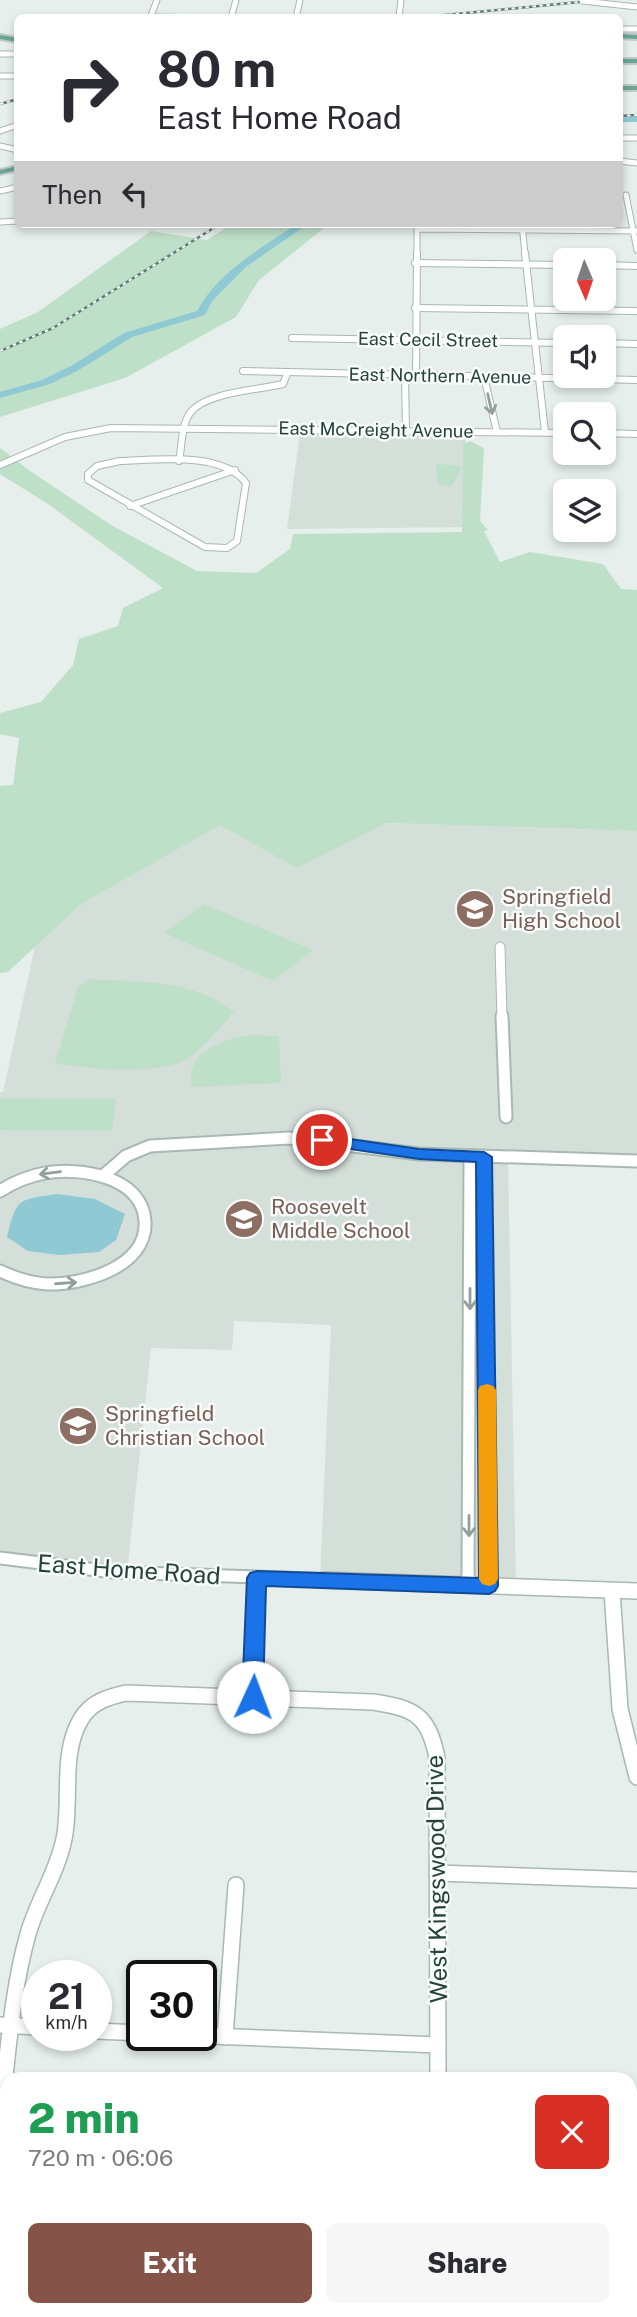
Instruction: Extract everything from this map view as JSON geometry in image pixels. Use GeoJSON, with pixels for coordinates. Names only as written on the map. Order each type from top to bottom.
{"type":"FeatureCollection","features":[{"type":"Feature","properties":{"kind":"street"},"geometry":{"type":"LineString","coordinates":[[579,0],[637,7]]}},
{"type":"Feature","properties":{"kind":"street"},"geometry":{"type":"LineString","coordinates":[[616,5],[617,14]]}},
{"type":"Feature","properties":{"kind":"street"},"geometry":{"type":"LineString","coordinates":[[637,195],[623,195],[635,231],[637,250]]}},
{"type":"Feature","properties":{"kind":"street"},"geometry":{"type":"LineString","coordinates":[[416,376],[417,229],[470,228]]}},
{"type":"Feature","properties":{"kind":"street"},"geometry":{"type":"LineString","coordinates":[[522,228],[545,432]]}},
{"type":"Feature","properties":{"kind":"street"},"geometry":{"type":"LineString","coordinates":[[550,228],[635,231]]}},
{"type":"Feature","properties":{"kind":"street"},"geometry":{"type":"LineString","coordinates":[[415,263],[553,265]]}},
{"type":"Feature","properties":{"kind":"street"},"geometry":{"type":"LineString","coordinates":[[616,265],[637,266]]}},
{"type":"Feature","properties":{"kind":"street"},"geometry":{"type":"LineString","coordinates":[[415,308],[637,311]]}},
{"type":"Feature","properties":{"kind":"street","name":"East Cecil Street"},"geometry":{"type":"LineString","coordinates":[[292,338],[553,342]]}},
{"type":"Feature","properties":{"kind":"street"},"geometry":{"type":"LineString","coordinates":[[616,343],[637,344]]}},
{"type":"Feature","properties":{"kind":"street","name":"East Northern Avenue"},"geometry":{"type":"LineString","coordinates":[[243,371],[637,380]]}},
{"type":"Feature","properties":{"kind":"street"},"geometry":{"type":"LineString","coordinates":[[179,461],[189,414],[197,406],[214,399],[282,384],[287,374]]}},
{"type":"Feature","properties":{"kind":"street"},"geometry":{"type":"LineString","coordinates":[[405,376],[406,430]]}},
{"type":"Feature","properties":{"kind":"street"},"geometry":{"type":"LineString","coordinates":[[484,377],[497,432]]}},
{"type":"Feature","properties":{"kind":"street","name":"East McCreight Avenue"},"geometry":{"type":"LineString","coordinates":[[0,465],[65,437],[86,431],[125,427],[553,432]]}},
{"type":"Feature","properties":{"kind":"street"},"geometry":{"type":"LineString","coordinates":[[616,433],[637,434]]}},
{"type":"Feature","properties":{"kind":"street"},"geometry":{"type":"LineString","coordinates":[[120,461],[179,461],[216,463],[236,470],[245,479],[237,541],[225,548],[205,547],[130,506],[93,484],[87,477],[90,471],[103,464],[120,461]]}},
{"type":"Feature","properties":{"kind":"street"},"geometry":{"type":"LineString","coordinates":[[130,506],[236,470]]}},
{"type":"Feature","properties":{"kind":"street"},"geometry":{"type":"LineString","coordinates":[[500,947],[506,1117]]}},
{"type":"Feature","properties":{"kind":"street"},"geometry":{"type":"LineString","coordinates":[[103,1176],[126,1156],[150,1146],[304,1138],[419,1154],[637,1161]]}},
{"type":"Feature","properties":{"kind":"street"},"geometry":{"type":"LineString","coordinates":[[468,1585],[470,1157]]}},
{"type":"Feature","properties":{"kind":"street"},"geometry":{"type":"LineString","coordinates":[[484,1157],[489,1586]]}},
{"type":"Feature","properties":{"kind":"street"},"geometry":{"type":"LineString","coordinates":[[0,1191],[19,1180],[47,1172],[76,1171],[103,1176],[124,1186],[140,1202],[146,1221],[142,1240],[128,1259],[106,1273],[77,1282],[47,1284],[18,1279],[0,1271]]}},
{"type":"Feature","properties":{"kind":"street","name":"East Home Road"},"geometry":{"type":"LineString","coordinates":[[0,1558],[113,1572],[637,1591]]}},
{"type":"Feature","properties":{"kind":"street"},"geometry":{"type":"LineString","coordinates":[[4,2072],[7,2026],[27,1937],[61,1851],[71,1758],[79,1723],[93,1705],[112,1696],[146,1692],[253,1697],[257,1578]]}},
{"type":"Feature","properties":{"kind":"street"},"geometry":{"type":"LineString","coordinates":[[612,1591],[621,1720],[626,1747],[637,1777]]}},
{"type":"Feature","properties":{"kind":"street","name":"West Kingswood Drive"},"geometry":{"type":"LineString","coordinates":[[253,1697],[393,1705],[416,1713],[431,1727],[437,1758],[438,2072]]}},
{"type":"Feature","properties":{"kind":"street"},"geometry":{"type":"LineString","coordinates":[[437,1873],[637,1880]]}},
{"type":"Feature","properties":{"kind":"street"},"geometry":{"type":"LineString","coordinates":[[225,2037],[236,1885]]}},
{"type":"Feature","properties":{"kind":"street"},"geometry":{"type":"LineString","coordinates":[[217,2037],[438,2045]]}},
{"type":"Feature","properties":{"kind":"shaded area"},"geometry":{"type":"Polygon","coordinates":[[[300,433],[466,436],[466,527],[287,529],[300,433]]]}},
{"type":"Feature","properties":{"kind":"shaded area"},"geometry":{"type":"Polygon","coordinates":[[[64,813],[637,831],[637,1161],[508,1159],[516,1587],[320,1580],[331,1325],[234,1321],[232,1350],[151,1348],[127,1573],[0,1558],[0,1092],[3,1092],[64,813]]]}},
{"type":"Feature","properties":{"kind":"green space"},"geometry":{"type":"Polygon","coordinates":[[[226,228],[324,228],[259,280],[236,317],[125,378],[0,417],[0,329],[38,312],[151,231],[207,240],[226,228]]]}},
{"type":"Feature","properties":{"kind":"green space"},"geometry":{"type":"Polygon","coordinates":[[[470,441],[484,448],[480,521],[488,530],[484,531],[500,562],[530,552],[603,564],[621,589],[637,590],[637,831],[387,823],[297,868],[220,825],[81,904],[8,972],[0,973],[0,786],[13,785],[19,738],[0,734],[0,713],[41,702],[73,665],[79,639],[118,626],[123,608],[163,588],[48,504],[0,474],[0,448],[111,525],[197,571],[256,573],[290,549],[293,534],[462,532],[463,444],[470,441]]]}},
{"type":"Feature","properties":{"kind":"green space"},"geometry":{"type":"Polygon","coordinates":[[[436,464],[462,466],[452,486],[438,485],[436,464]]]}},
{"type":"Feature","properties":{"kind":"green space"},"geometry":{"type":"Polygon","coordinates":[[[204,904],[313,950],[273,981],[164,933],[204,904]]]}},
{"type":"Feature","properties":{"kind":"green space"},"geometry":{"type":"Polygon","coordinates":[[[90,979],[147,982],[184,988],[202,993],[234,1012],[201,1048],[186,1060],[165,1067],[100,1069],[55,1063],[78,987],[90,979]]]}},
{"type":"Feature","properties":{"kind":"green space"},"geometry":{"type":"Polygon","coordinates":[[[251,1035],[279,1036],[281,1083],[192,1087],[193,1065],[199,1056],[218,1044],[251,1035]]]}},
{"type":"Feature","properties":{"kind":"green space"},"geometry":{"type":"Polygon","coordinates":[[[0,1098],[116,1099],[112,1131],[0,1130],[0,1098]]]}},
{"type":"Feature","properties":{"kind":"water"},"geometry":{"type":"Polygon","coordinates":[[[57,1194],[95,1199],[125,1214],[116,1240],[99,1252],[59,1255],[28,1251],[7,1237],[14,1214],[21,1203],[57,1194]]]}},
{"type":"Feature","properties":{"kind":"waterway"},"geometry":{"type":"LineString","coordinates":[[623,120],[637,119]]}},
{"type":"Feature","properties":{"kind":"waterway"},"geometry":{"type":"LineString","coordinates":[[0,395],[46,382],[75,368],[128,335],[201,313],[208,300],[244,264],[297,228]]}},
{"type":"Feature","properties":{"kind":"railway"},"geometry":{"type":"LineString","coordinates":[[455,14],[600,0]]}},
{"type":"Feature","properties":{"kind":"railway"},"geometry":{"type":"LineString","coordinates":[[0,104],[14,100]]}},
{"type":"Feature","properties":{"kind":"railway"},"geometry":{"type":"LineString","coordinates":[[623,116],[637,115]]}},
{"type":"Feature","properties":{"kind":"railway"},"geometry":{"type":"LineString","coordinates":[[0,351],[53,328],[214,228]]}},
{"type":"Feature","properties":{"kind":"slow traffic"},"geometry":{"type":"LineString","coordinates":[[487,1390],[489,1579]]}},
{"type":"Feature","properties":{"kind":"place","name":"Springfield High School"},"geometry":{"type":"Point","coordinates":[475,909]}},
{"type":"Feature","properties":{"kind":"place","name":"Roosevelt Middle School"},"geometry":{"type":"Point","coordinates":[244,1219]}},
{"type":"Feature","properties":{"kind":"place","name":"Springfield Christian School"},"geometry":{"type":"Point","coordinates":[78,1426]}},
{"type":"Feature","properties":{"kind":"route"},"geometry":{"type":"LineString","coordinates":[[253,1697],[257,1578],[489,1586],[484,1157],[419,1154],[322,1140]]}}]}
